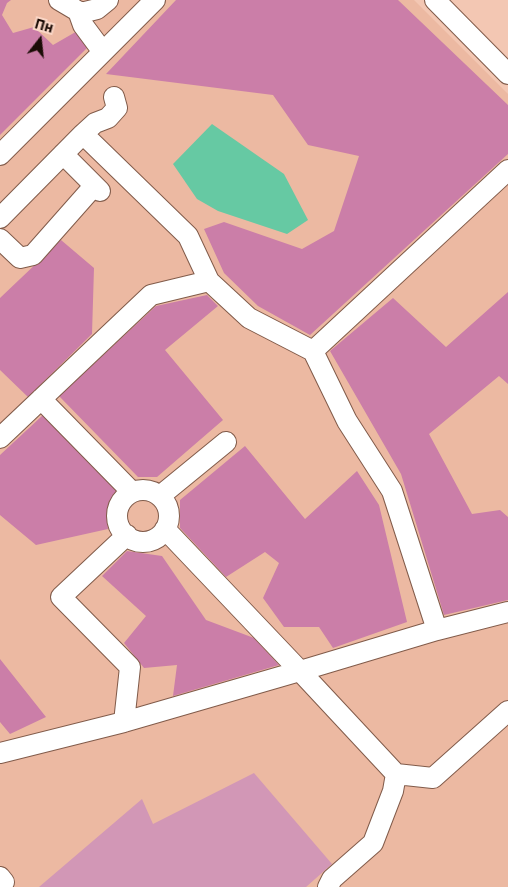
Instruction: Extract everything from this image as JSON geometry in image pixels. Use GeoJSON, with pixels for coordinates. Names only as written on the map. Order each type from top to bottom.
{"type":"FeatureCollection","features":[{"type":"Feature","properties":{"kind":"street"},"geometry":{"type":"LineString","coordinates":[[59,0],[81,13],[97,9],[108,0]]}},
{"type":"Feature","properties":{"kind":"street"},"geometry":{"type":"LineString","coordinates":[[0,155],[155,0]]}},
{"type":"Feature","properties":{"kind":"street"},"geometry":{"type":"LineString","coordinates":[[435,0],[508,74]]}},
{"type":"Feature","properties":{"kind":"street"},"geometry":{"type":"LineString","coordinates":[[78,11],[83,25],[103,52]]}},
{"type":"Feature","properties":{"kind":"street"},"geometry":{"type":"LineString","coordinates":[[0,218],[83,134],[95,123],[108,118],[117,108],[114,97]]}},
{"type":"Feature","properties":{"kind":"street"},"geometry":{"type":"LineString","coordinates":[[83,134],[188,236],[209,281],[249,318],[313,351],[347,421],[392,490],[436,630]]}},
{"type":"Feature","properties":{"kind":"street"},"geometry":{"type":"LineString","coordinates":[[0,239],[20,258],[33,255],[97,188],[63,154]]}},
{"type":"Feature","properties":{"kind":"street"},"geometry":{"type":"LineString","coordinates":[[313,351],[508,170]]}},
{"type":"Feature","properties":{"kind":"street"},"geometry":{"type":"LineString","coordinates":[[0,438],[151,295],[209,281]]}},
{"type":"Feature","properties":{"kind":"street"},"geometry":{"type":"LineString","coordinates":[[41,399],[132,492]]}},
{"type":"Feature","properties":{"kind":"street"},"geometry":{"type":"LineString","coordinates":[[160,496],[226,442]]}},
{"type":"Feature","properties":{"kind":"street"},"geometry":{"type":"LineString","coordinates":[[147,490],[160,496],[168,508],[168,522],[161,535],[148,541],[133,539],[127,535],[119,523],[118,509],[126,496],[132,492],[147,490]]}},
{"type":"Feature","properties":{"kind":"street"},"geometry":{"type":"LineString","coordinates":[[165,529],[396,774],[432,778],[508,711]]}},
{"type":"Feature","properties":{"kind":"street"},"geometry":{"type":"LineString","coordinates":[[124,722],[130,667],[61,597],[127,535]]}},
{"type":"Feature","properties":{"kind":"street"},"geometry":{"type":"LineString","coordinates":[[0,753],[124,722],[436,630],[508,612]]}},
{"type":"Feature","properties":{"kind":"street"},"geometry":{"type":"LineString","coordinates":[[328,887],[332,880],[373,843],[393,791],[396,774]]}},
{"type":"Feature","properties":{"kind":"street"},"geometry":{"type":"LineString","coordinates":[[0,877],[4,882],[0,886]]}},
{"type":"Feature","properties":{"kind":"shaded area"},"geometry":{"type":"Polygon","coordinates":[[[0,0],[414,0],[508,94],[508,887],[0,887],[0,0]]]}},
{"type":"Feature","properties":{"kind":"shaded area"},"geometry":{"type":"Polygon","coordinates":[[[0,0],[11,0],[7,3],[2,15],[13,33],[34,27],[53,45],[79,30],[90,45],[0,135],[0,0]]]}},
{"type":"Feature","properties":{"kind":"shaded area"},"geometry":{"type":"Polygon","coordinates":[[[176,0],[398,0],[508,105],[508,154],[310,335],[258,306],[224,273],[204,229],[224,222],[302,249],[334,231],[359,156],[308,145],[273,95],[106,74],[176,0]]]}},
{"type":"Feature","properties":{"kind":"shaded area"},"geometry":{"type":"Polygon","coordinates":[[[212,124],[284,174],[308,220],[287,234],[218,211],[197,199],[173,164],[212,124]]]}},
{"type":"Feature","properties":{"kind":"shaded area"},"geometry":{"type":"Polygon","coordinates":[[[61,240],[94,268],[92,334],[28,397],[0,370],[0,298],[61,240]]]}},
{"type":"Feature","properties":{"kind":"shaded area"},"geometry":{"type":"Polygon","coordinates":[[[508,292],[508,384],[499,376],[429,434],[472,514],[500,510],[508,517],[508,600],[444,615],[401,474],[330,351],[393,298],[446,347],[508,292]]]}},
{"type":"Feature","properties":{"kind":"shaded area"},"geometry":{"type":"Polygon","coordinates":[[[207,295],[218,306],[165,350],[223,420],[157,477],[138,477],[59,396],[156,306],[207,295]]]}},
{"type":"Feature","properties":{"kind":"shaded area"},"geometry":{"type":"Polygon","coordinates":[[[43,415],[117,491],[107,516],[108,529],[36,545],[0,515],[0,455],[43,415]]]}},
{"type":"Feature","properties":{"kind":"shaded area"},"geometry":{"type":"Polygon","coordinates":[[[245,446],[305,519],[357,471],[379,505],[407,622],[333,648],[319,627],[284,627],[263,598],[279,563],[265,552],[226,577],[180,528],[180,500],[245,446]]]}},
{"type":"Feature","properties":{"kind":"shaded area"},"geometry":{"type":"Polygon","coordinates":[[[127,551],[162,556],[206,620],[254,638],[279,665],[173,696],[177,665],[144,668],[124,643],[146,616],[102,576],[127,551]]]}},
{"type":"Feature","properties":{"kind":"shaded area"},"geometry":{"type":"Polygon","coordinates":[[[0,659],[46,717],[10,734],[0,722],[0,659]]]}},
{"type":"Feature","properties":{"kind":"shaded area"},"geometry":{"type":"Polygon","coordinates":[[[254,773],[332,864],[306,887],[39,887],[142,799],[153,824],[254,773]]]}}]}
